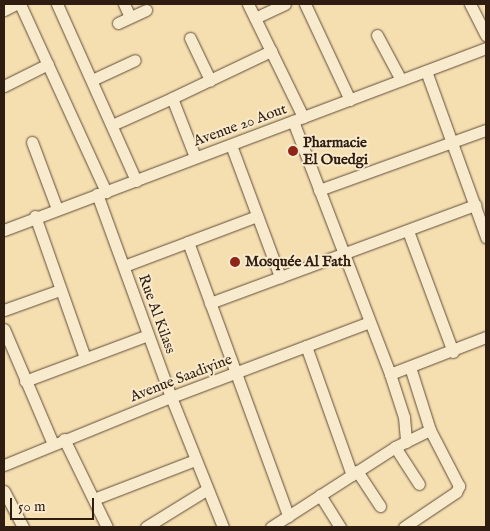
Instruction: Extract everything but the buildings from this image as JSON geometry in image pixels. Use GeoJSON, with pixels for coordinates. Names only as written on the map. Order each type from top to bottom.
{"type":"FeatureCollection","features":[{"type":"Feature","properties":{"kind":"street"},"geometry":{"type":"LineString","coordinates":[[4,10],[16,4]]}},
{"type":"Feature","properties":{"kind":"street","name":"Rue Al Kilass"},"geometry":{"type":"LineString","coordinates":[[20,4],[48,64],[102,193],[124,266],[148,335],[206,490],[223,527]]}},
{"type":"Feature","properties":{"kind":"street"},"geometry":{"type":"LineString","coordinates":[[56,4],[92,80],[136,181]]}},
{"type":"Feature","properties":{"kind":"street"},"geometry":{"type":"LineString","coordinates":[[124,4],[130,17]]}},
{"type":"Feature","properties":{"kind":"street"},"geometry":{"type":"LineString","coordinates":[[248,4],[271,51],[298,119],[320,190],[390,374],[404,417],[406,442]]}},
{"type":"Feature","properties":{"kind":"street"},"geometry":{"type":"LineString","coordinates":[[255,18],[285,4]]}},
{"type":"Feature","properties":{"kind":"street"},"geometry":{"type":"LineString","coordinates":[[305,4],[350,100]]}},
{"type":"Feature","properties":{"kind":"street"},"geometry":{"type":"LineString","coordinates":[[470,4],[486,35]]}},
{"type":"Feature","properties":{"kind":"street"},"geometry":{"type":"LineString","coordinates":[[118,23],[146,10]]}},
{"type":"Feature","properties":{"kind":"street"},"geometry":{"type":"LineString","coordinates":[[377,35],[401,80]]}},
{"type":"Feature","properties":{"kind":"street"},"geometry":{"type":"LineString","coordinates":[[190,38],[210,80]]}},
{"type":"Feature","properties":{"kind":"street","name":"Avenue 20 Aout"},"geometry":{"type":"LineString","coordinates":[[4,230],[35,216],[136,181],[486,48]]}},
{"type":"Feature","properties":{"kind":"street"},"geometry":{"type":"LineString","coordinates":[[112,125],[271,51]]}},
{"type":"Feature","properties":{"kind":"street"},"geometry":{"type":"LineString","coordinates":[[92,80],[135,60]]}},
{"type":"Feature","properties":{"kind":"street"},"geometry":{"type":"LineString","coordinates":[[4,86],[48,64]]}},
{"type":"Feature","properties":{"kind":"street"},"geometry":{"type":"LineString","coordinates":[[426,71],[486,237]]}},
{"type":"Feature","properties":{"kind":"street"},"geometry":{"type":"LineString","coordinates":[[172,98],[195,158]]}},
{"type":"Feature","properties":{"kind":"street"},"geometry":{"type":"LineString","coordinates":[[320,190],[486,130]]}},
{"type":"Feature","properties":{"kind":"street"},"geometry":{"type":"LineString","coordinates":[[32,142],[57,208]]}},
{"type":"Feature","properties":{"kind":"street"},"geometry":{"type":"LineString","coordinates":[[231,145],[280,277]]}},
{"type":"Feature","properties":{"kind":"street"},"geometry":{"type":"LineString","coordinates":[[210,303],[474,205]]}},
{"type":"Feature","properties":{"kind":"street"},"geometry":{"type":"LineString","coordinates":[[35,216],[86,358]]}},
{"type":"Feature","properties":{"kind":"street"},"geometry":{"type":"LineString","coordinates":[[124,266],[257,216]]}},
{"type":"Feature","properties":{"kind":"street"},"geometry":{"type":"LineString","coordinates":[[408,231],[453,352]]}},
{"type":"Feature","properties":{"kind":"street"},"geometry":{"type":"LineString","coordinates":[[188,242],[234,373],[288,516]]}},
{"type":"Feature","properties":{"kind":"street"},"geometry":{"type":"LineString","coordinates":[[4,310],[60,290]]}},
{"type":"Feature","properties":{"kind":"street","name":"Avenue Saadiyine"},"geometry":{"type":"LineString","coordinates":[[4,465],[171,397],[370,322]]}},
{"type":"Feature","properties":{"kind":"street"},"geometry":{"type":"LineString","coordinates":[[4,329],[53,444]]}},
{"type":"Feature","properties":{"kind":"street"},"geometry":{"type":"LineString","coordinates":[[26,381],[148,335]]}},
{"type":"Feature","properties":{"kind":"street"},"geometry":{"type":"LineString","coordinates":[[390,374],[453,352],[486,337]]}},
{"type":"Feature","properties":{"kind":"street"},"geometry":{"type":"LineString","coordinates":[[306,346],[355,473],[380,506]]}},
{"type":"Feature","properties":{"kind":"street"},"geometry":{"type":"LineString","coordinates":[[404,527],[458,489],[458,481],[430,430],[410,367]]}},
{"type":"Feature","properties":{"kind":"street"},"geometry":{"type":"LineString","coordinates":[[276,526],[288,516],[395,447],[430,430]]}},
{"type":"Feature","properties":{"kind":"street"},"geometry":{"type":"LineString","coordinates":[[64,439],[107,527]]}},
{"type":"Feature","properties":{"kind":"street"},"geometry":{"type":"LineString","coordinates":[[395,447],[420,484]]}},
{"type":"Feature","properties":{"kind":"street"},"geometry":{"type":"LineString","coordinates":[[94,499],[195,460]]}},
{"type":"Feature","properties":{"kind":"street"},"geometry":{"type":"LineString","coordinates":[[146,527],[206,490]]}},
{"type":"Feature","properties":{"kind":"street"},"geometry":{"type":"LineString","coordinates":[[4,491],[23,527]]}},
{"type":"Feature","properties":{"kind":"street"},"geometry":{"type":"LineString","coordinates":[[320,495],[340,527]]}},
{"type":"Feature","properties":{"kind":"place","name":"Pharmacie El Ouedgi"},"geometry":{"type":"Point","coordinates":[293,151]}},
{"type":"Feature","properties":{"kind":"place","name":"Mosquée Al Fath"},"geometry":{"type":"Point","coordinates":[235,262]}}]}
